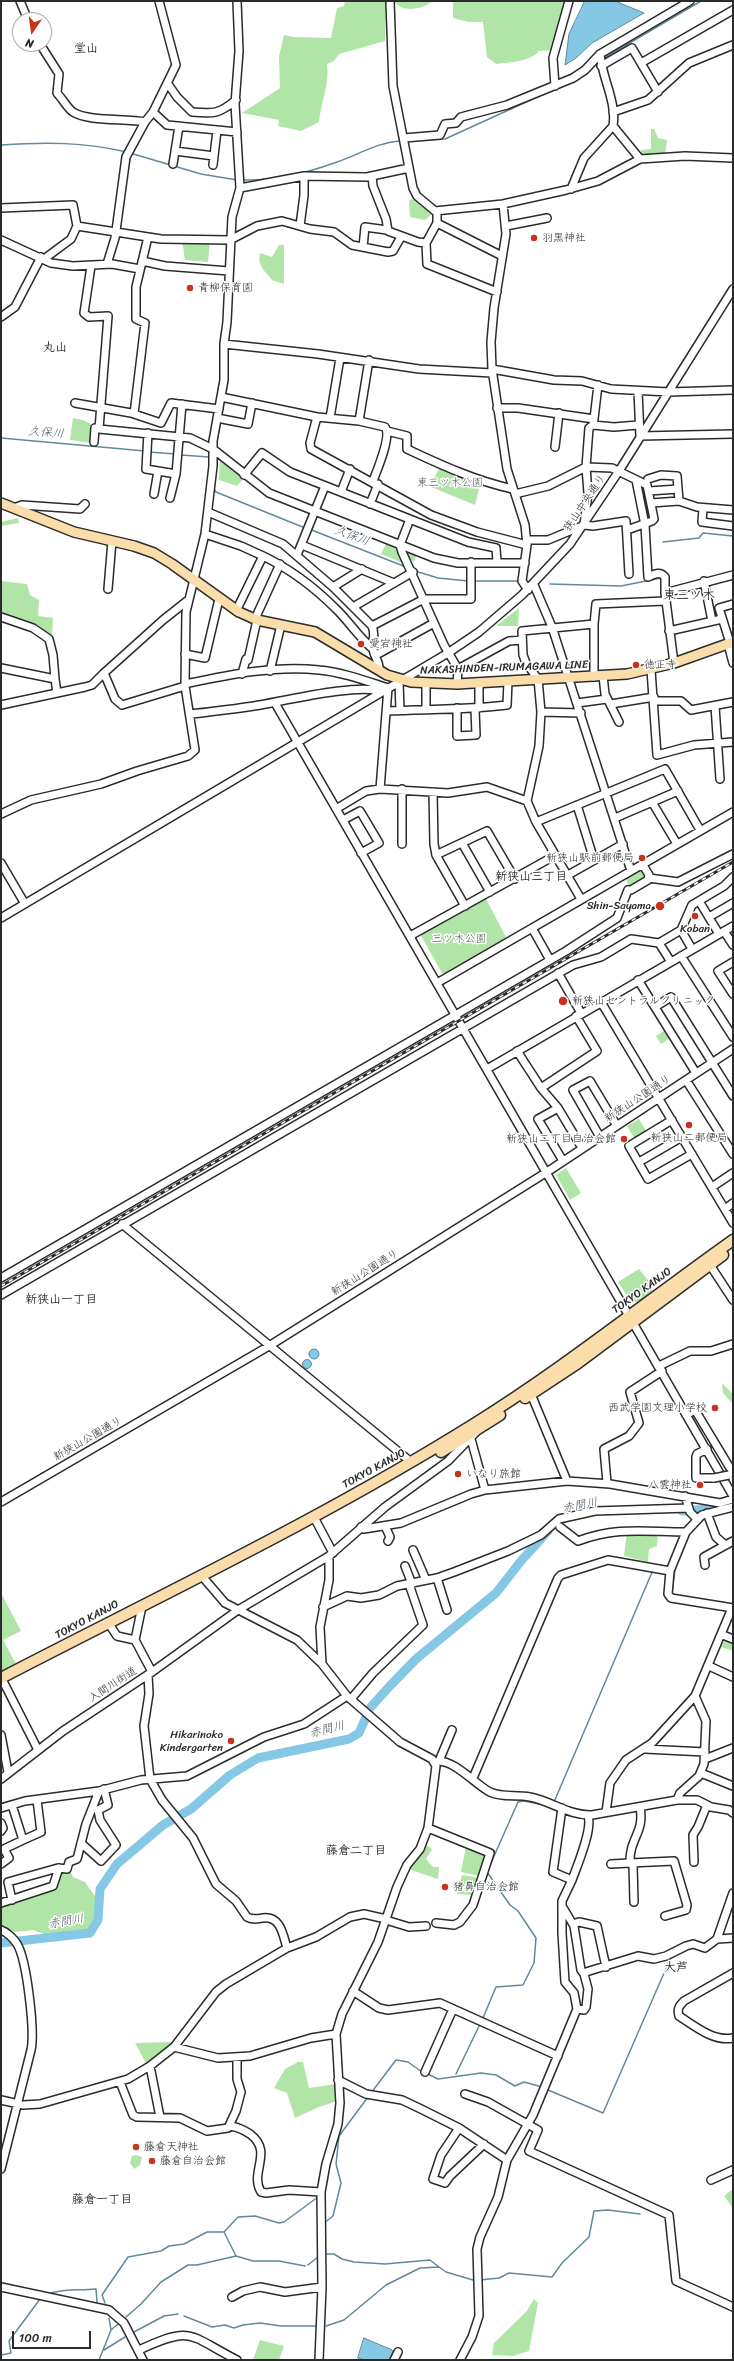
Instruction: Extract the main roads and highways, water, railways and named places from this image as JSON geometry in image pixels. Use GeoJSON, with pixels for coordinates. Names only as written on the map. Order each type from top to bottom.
{"type":"FeatureCollection","features":[{"type":"Feature","properties":{"kind":"highway","name":"TOKYO KANJO"},"geometry":{"type":"LineString","coordinates":[[2,1682],[202,1577],[316,1521],[438,1454],[531,1394],[733,1240]]}},
{"type":"Feature","properties":{"kind":"highway","name":"TOKYO KANJO"},"geometry":{"type":"LineString","coordinates":[[2,1682],[141,1612],[411,1462],[474,1432],[508,1403],[710,1265],[733,1247]]}},
{"type":"Feature","properties":{"kind":"main road","name":"NAKASHINDEN-IRUMAGAWA LINE"},"geometry":{"type":"LineString","coordinates":[[1,503],[74,532],[134,546],[154,553],[236,611],[256,620],[315,632],[379,670],[401,681],[426,684],[457,684],[603,676],[651,670],[674,664],[730,643]]}},
{"type":"Feature","properties":{"kind":"water"},"geometry":{"type":"Polygon","coordinates":[[[585,1],[615,1],[644,13],[592,43],[576,58],[565,65],[569,34],[585,1]]]}},
{"type":"Feature","properties":{"kind":"water"},"geometry":{"type":"Polygon","coordinates":[[[312,1349],[316,1349],[318,1350],[318,1358],[312,1359],[309,1356],[309,1352],[312,1349]]]}},
{"type":"Feature","properties":{"kind":"water"},"geometry":{"type":"Polygon","coordinates":[[[307,1359],[312,1364],[307,1369],[302,1364],[307,1359]]]}},
{"type":"Feature","properties":{"kind":"water"},"geometry":{"type":"Polygon","coordinates":[[[364,2338],[392,2350],[394,2354],[392,2360],[365,2360],[358,2358],[364,2338]]]}},
{"type":"Feature","properties":{"kind":"waterway"},"geometry":{"type":"LineString","coordinates":[[604,58],[701,1]]}},
{"type":"Feature","properties":{"kind":"waterway"},"geometry":{"type":"LineString","coordinates":[[592,68],[598,63]]}},
{"type":"Feature","properties":{"kind":"waterway"},"geometry":{"type":"LineString","coordinates":[[407,141],[445,139],[581,77]]}},
{"type":"Feature","properties":{"kind":"waterway"},"geometry":{"type":"LineString","coordinates":[[243,180],[278,178],[302,173],[337,162],[376,146],[401,141]]}},
{"type":"Feature","properties":{"kind":"waterway"},"geometry":{"type":"LineString","coordinates":[[1,145],[33,143],[64,144],[95,146],[127,152]]}},
{"type":"Feature","properties":{"kind":"waterway"},"geometry":{"type":"LineString","coordinates":[[130,153],[201,174],[237,180]]}},
{"type":"Feature","properties":{"kind":"waterway","name":"久保川"},"geometry":{"type":"LineString","coordinates":[[1,438],[145,451]]}},
{"type":"Feature","properties":{"kind":"waterway","name":"久保川"},"geometry":{"type":"LineString","coordinates":[[149,452],[175,454]]}},
{"type":"Feature","properties":{"kind":"waterway","name":"久保川"},"geometry":{"type":"LineString","coordinates":[[181,455],[209,457]]}},
{"type":"Feature","properties":{"kind":"waterway","name":"久保川"},"geometry":{"type":"LineString","coordinates":[[216,461],[214,489],[216,492],[305,528]]}},
{"type":"Feature","properties":{"kind":"waterway","name":"久保川"},"geometry":{"type":"LineString","coordinates":[[309,529],[406,567]]}},
{"type":"Feature","properties":{"kind":"waterway"},"geometry":{"type":"LineString","coordinates":[[663,542],[699,538],[703,533],[733,536]]}},
{"type":"Feature","properties":{"kind":"waterway","name":"久保川"},"geometry":{"type":"LineString","coordinates":[[415,571],[438,578],[468,581]]}},
{"type":"Feature","properties":{"kind":"waterway","name":"久保川"},"geometry":{"type":"LineString","coordinates":[[550,584],[621,586],[661,578]]}},
{"type":"Feature","properties":{"kind":"waterway","name":"久保川"},"geometry":{"type":"LineString","coordinates":[[474,581],[518,581]]}},
{"type":"Feature","properties":{"kind":"waterway","name":"赤間川"},"geometry":{"type":"LineString","coordinates":[[682,1511],[723,1508]]}},
{"type":"Feature","properties":{"kind":"waterway","name":"赤間川"},"geometry":{"type":"LineString","coordinates":[[1,1943],[90,1933],[98,1920],[100,1889],[117,1864],[163,1825],[191,1809],[230,1775],[258,1758],[349,1739],[359,1733],[370,1708],[388,1688],[416,1659],[496,1593],[521,1561],[548,1531]]}},
{"type":"Feature","properties":{"kind":"waterway"},"geometry":{"type":"LineString","coordinates":[[655,1566],[669,1567]]}},
{"type":"Feature","properties":{"kind":"waterway"},"geometry":{"type":"LineString","coordinates":[[675,1569],[672,1594],[696,1599]]}},
{"type":"Feature","properties":{"kind":"waterway"},"geometry":{"type":"LineString","coordinates":[[554,1802],[653,1570]]}},
{"type":"Feature","properties":{"kind":"waterway"},"geometry":{"type":"LineString","coordinates":[[483,2018],[496,1987],[523,1985],[534,1963],[536,1938],[518,1911],[510,1905],[487,1872],[518,1802],[524,1801],[544,1805]]}},
{"type":"Feature","properties":{"kind":"waterway"},"geometry":{"type":"LineString","coordinates":[[548,2090],[603,2113],[671,1957]]}},
{"type":"Feature","properties":{"kind":"waterway"},"geometry":{"type":"LineString","coordinates":[[456,2074],[480,2024]]}},
{"type":"Feature","properties":{"kind":"waterway"},"geometry":{"type":"LineString","coordinates":[[371,2093],[396,2060],[408,2062],[422,2072]]}},
{"type":"Feature","properties":{"kind":"waterway"},"geometry":{"type":"LineString","coordinates":[[426,2073],[438,2079],[481,2073],[496,2075],[515,2086],[524,2082],[542,2087]]}},
{"type":"Feature","properties":{"kind":"waterway"},"geometry":{"type":"LineString","coordinates":[[324,2223],[333,2216],[341,2183],[336,2164],[339,2136],[368,2097]]}},
{"type":"Feature","properties":{"kind":"waterway"},"geometry":{"type":"LineString","coordinates":[[105,2303],[102,2295],[128,2257],[161,2251],[169,2246],[184,2244],[207,2232],[224,2232],[238,2217],[255,2216],[279,2223],[284,2222],[318,2197]]}},
{"type":"Feature","properties":{"kind":"waterway"},"geometry":{"type":"LineString","coordinates":[[480,2280],[499,2278],[509,2273],[552,2277],[562,2263],[589,2237],[594,2211],[608,2210],[640,2214]]}},
{"type":"Feature","properties":{"kind":"waterway"},"geometry":{"type":"LineString","coordinates":[[224,2232],[236,2256]]}},
{"type":"Feature","properties":{"kind":"waterway"},"geometry":{"type":"LineString","coordinates":[[325,2243],[325,2254],[334,2254],[342,2259],[354,2262],[385,2264],[430,2260],[439,2267]]}},
{"type":"Feature","properties":{"kind":"waterway"},"geometry":{"type":"LineString","coordinates":[[126,2317],[141,2304],[161,2282],[188,2265],[197,2265],[236,2256],[253,2261],[279,2261],[305,2266]]}},
{"type":"Feature","properties":{"kind":"waterway"},"geometry":{"type":"LineString","coordinates":[[308,2265],[318,2257]]}},
{"type":"Feature","properties":{"kind":"waterway"},"geometry":{"type":"LineString","coordinates":[[326,2326],[344,2320],[386,2285],[420,2268],[439,2267],[446,2272],[473,2280]]}},
{"type":"Feature","properties":{"kind":"waterway"},"geometry":{"type":"LineString","coordinates":[[48,2294],[66,2290],[96,2289],[97,2302]]}},
{"type":"Feature","properties":{"kind":"waterway"},"geometry":{"type":"LineString","coordinates":[[1,2355],[11,2353],[9,2341],[40,2299]]}},
{"type":"Feature","properties":{"kind":"waterway"},"geometry":{"type":"LineString","coordinates":[[134,2332],[164,2316],[178,2314]]}},
{"type":"Feature","properties":{"kind":"waterway"},"geometry":{"type":"LineString","coordinates":[[184,2316],[212,2327],[225,2325],[234,2328],[243,2325],[260,2323],[281,2326],[318,2326]]}},
{"type":"Feature","properties":{"kind":"waterway"},"geometry":{"type":"LineString","coordinates":[[99,2360],[111,2330],[109,2318]]}},
{"type":"Feature","properties":{"kind":"waterway"},"geometry":{"type":"LineString","coordinates":[[111,2330],[118,2324]]}},
{"type":"Feature","properties":{"kind":"waterway"},"geometry":{"type":"LineString","coordinates":[[104,2350],[125,2337]]}},
{"type":"Feature","properties":{"kind":"railway"},"geometry":{"type":"LineString","coordinates":[[1,1286],[733,862]]}},
{"type":"Feature","properties":{"kind":"place","name":"羽黒神社"},"geometry":{"type":"Point","coordinates":[534,238]}},
{"type":"Feature","properties":{"kind":"place","name":"青柳保育園"},"geometry":{"type":"Point","coordinates":[190,288]}},
{"type":"Feature","properties":{"kind":"place","name":"愛宕神社"},"geometry":{"type":"Point","coordinates":[361,644]}},
{"type":"Feature","properties":{"kind":"place","name":"徳正寺"},"geometry":{"type":"Point","coordinates":[636,665]}},
{"type":"Feature","properties":{"kind":"place","name":"新狭山駅前郵便局"},"geometry":{"type":"Point","coordinates":[642,858]}},
{"type":"Feature","properties":{"kind":"place","name":"Shin-Sayama"},"geometry":{"type":"Point","coordinates":[660,906]}},
{"type":"Feature","properties":{"kind":"place","name":"Koban"},"geometry":{"type":"Point","coordinates":[695,916]}},
{"type":"Feature","properties":{"kind":"place","name":"新狭山セントラルクリニック"},"geometry":{"type":"Point","coordinates":[563,1001]}},
{"type":"Feature","properties":{"kind":"place","name":"新狭山二郵便局"},"geometry":{"type":"Point","coordinates":[689,1125]}},
{"type":"Feature","properties":{"kind":"place","name":"新狭山二丁目自治会館"},"geometry":{"type":"Point","coordinates":[624,1139]}},
{"type":"Feature","properties":{"kind":"place","name":"西武学園文理小学校"},"geometry":{"type":"Point","coordinates":[715,1408]}},
{"type":"Feature","properties":{"kind":"place","name":"いなり旅館"},"geometry":{"type":"Point","coordinates":[458,1474]}},
{"type":"Feature","properties":{"kind":"place","name":"八雲神社"},"geometry":{"type":"Point","coordinates":[700,1485]}},
{"type":"Feature","properties":{"kind":"place","name":"Hikarinoko Kindergarten"},"geometry":{"type":"Point","coordinates":[231,1741]}},
{"type":"Feature","properties":{"kind":"place","name":"猪鼻自治会館"},"geometry":{"type":"Point","coordinates":[445,1887]}},
{"type":"Feature","properties":{"kind":"place","name":"藤倉天神社"},"geometry":{"type":"Point","coordinates":[136,2147]}},
{"type":"Feature","properties":{"kind":"place","name":"藤倉自治会館"},"geometry":{"type":"Point","coordinates":[152,2161]}},
{"type":"Feature","properties":{"kind":"district","name":"堂山"},"geometry":{"type":"Point","coordinates":[86,49]}},
{"type":"Feature","properties":{"kind":"district","name":"丸山"},"geometry":{"type":"Point","coordinates":[55,348]}},
{"type":"Feature","properties":{"kind":"district","name":"東三ツ木"},"geometry":{"type":"Point","coordinates":[689,596]}},
{"type":"Feature","properties":{"kind":"district","name":"新狭山三丁目"},"geometry":{"type":"Point","coordinates":[531,877]}},
{"type":"Feature","properties":{"kind":"district","name":"新狭山一丁目"},"geometry":{"type":"Point","coordinates":[61,1300]}},
{"type":"Feature","properties":{"kind":"district","name":"藤倉二丁目"},"geometry":{"type":"Point","coordinates":[356,1851]}},
{"type":"Feature","properties":{"kind":"district","name":"大芦"},"geometry":{"type":"Point","coordinates":[676,1968]}},
{"type":"Feature","properties":{"kind":"district","name":"藤倉一丁目"},"geometry":{"type":"Point","coordinates":[102,2200]}},
{"type":"Feature","properties":{"kind":"park label","name":"東三ツ木公園"},"geometry":{"type":"Point","coordinates":[450,483]}},
{"type":"Feature","properties":{"kind":"park label","name":"三ツ木公園"},"geometry":{"type":"Point","coordinates":[459,939]}}]}
